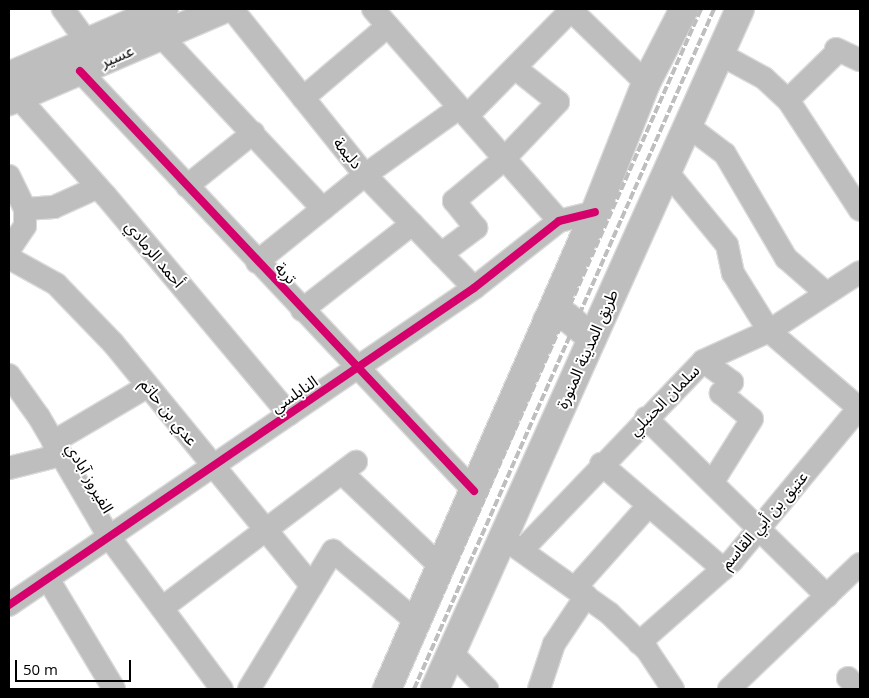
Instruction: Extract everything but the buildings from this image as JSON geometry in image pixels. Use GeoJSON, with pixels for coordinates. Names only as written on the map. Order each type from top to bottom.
{"type":"FeatureCollection","features":[{"type":"Feature","properties":{"kind":"main road","name":"عسير"},"geometry":{"type":"LineString","coordinates":[[12,91],[87,42],[164,9]]}},
{"type":"Feature","properties":{"kind":"main road","name":"عسير"},"geometry":{"type":"LineString","coordinates":[[12,91],[80,71],[224,9]]}},
{"type":"Feature","properties":{"kind":"main road"},"geometry":{"type":"LineString","coordinates":[[387,689],[442,568],[547,321],[596,212],[646,83],[684,9]]}},
{"type":"Feature","properties":{"kind":"main road","name":"طريق المدينة المنورة"},"geometry":{"type":"LineString","coordinates":[[435,689],[451,652],[512,543],[592,338],[668,173],[718,53],[740,9]]}},
{"type":"Feature","properties":{"kind":"main road"},"geometry":{"type":"LineString","coordinates":[[547,321],[558,315],[568,317],[592,338]]}},
{"type":"Feature","properties":{"kind":"street"},"geometry":{"type":"LineString","coordinates":[[63,9],[87,42]]}},
{"type":"Feature","properties":{"kind":"street","name":"دليمة"},"geometry":{"type":"LineString","coordinates":[[232,9],[365,175],[474,288]]}},
{"type":"Feature","properties":{"kind":"street"},"geometry":{"type":"LineString","coordinates":[[373,9],[503,160],[559,221]]}},
{"type":"Feature","properties":{"kind":"street"},"geometry":{"type":"LineString","coordinates":[[257,262],[365,175],[463,112],[515,68],[571,9],[646,83]]}},
{"type":"Feature","properties":{"kind":"street"},"geometry":{"type":"LineString","coordinates":[[304,98],[388,26]]}},
{"type":"Feature","properties":{"kind":"street"},"geometry":{"type":"LineString","coordinates":[[161,36],[323,209]]}},
{"type":"Feature","properties":{"kind":"street"},"geometry":{"type":"LineString","coordinates":[[788,100],[838,49],[860,60]]}},
{"type":"Feature","properties":{"kind":"street"},"geometry":{"type":"LineString","coordinates":[[718,53],[764,78],[788,100],[860,210]]}},
{"type":"Feature","properties":{"kind":"street"},"geometry":{"type":"LineString","coordinates":[[441,254],[476,228],[454,201],[503,160],[558,102],[515,68]]}},
{"type":"Feature","properties":{"kind":"street","name":"تربة"},"geometry":{"type":"LineString","coordinates":[[80,71],[356,368],[474,491]]}},
{"type":"Feature","properties":{"kind":"street","name":"أحمد الرمادي"},"geometry":{"type":"LineString","coordinates":[[12,91],[98,187],[289,414]]}},
{"type":"Feature","properties":{"kind":"street"},"geometry":{"type":"LineString","coordinates":[[688,126],[725,154],[786,258],[826,293]]}},
{"type":"Feature","properties":{"kind":"street"},"geometry":{"type":"LineString","coordinates":[[187,186],[253,133]]}},
{"type":"Feature","properties":{"kind":"street"},"geometry":{"type":"LineString","coordinates":[[668,173],[727,245],[733,274],[769,331],[860,409]]}},
{"type":"Feature","properties":{"kind":"street"},"geometry":{"type":"LineString","coordinates":[[9,176],[25,209],[25,226],[9,250]]}},
{"type":"Feature","properties":{"kind":"street"},"geometry":{"type":"LineString","coordinates":[[25,209],[54,207],[98,187]]}},
{"type":"Feature","properties":{"kind":"street","name":"النابلسي"},"geometry":{"type":"LineString","coordinates":[[9,605],[474,288],[559,221],[596,212]]}},
{"type":"Feature","properties":{"kind":"street"},"geometry":{"type":"LineString","coordinates":[[302,310],[412,224]]}},
{"type":"Feature","properties":{"kind":"street","name":"عدي بن حاتم"},"geometry":{"type":"LineString","coordinates":[[9,258],[56,284],[113,343],[312,586]]}},
{"type":"Feature","properties":{"kind":"street","name":"سلمان الحنبلي"},"geometry":{"type":"LineString","coordinates":[[512,543],[601,464],[703,361],[769,331],[860,272]]}},
{"type":"Feature","properties":{"kind":"street"},"geometry":{"type":"LineString","coordinates":[[703,361],[732,382],[721,393],[752,420],[712,483]]}},
{"type":"Feature","properties":{"kind":"street","name":"الفيروز آبادي"},"geometry":{"type":"LineString","coordinates":[[9,375],[17,399],[57,448],[109,537],[222,689]]}},
{"type":"Feature","properties":{"kind":"street"},"geometry":{"type":"LineString","coordinates":[[9,468],[57,448],[148,386]]}},
{"type":"Feature","properties":{"kind":"street","name":"عتيق بن أبي القاسم"},"geometry":{"type":"LineString","coordinates":[[639,643],[723,569],[860,409]]}},
{"type":"Feature","properties":{"kind":"street"},"geometry":{"type":"LineString","coordinates":[[646,418],[826,596]]}},
{"type":"Feature","properties":{"kind":"street"},"geometry":{"type":"LineString","coordinates":[[601,464],[723,569]]}},
{"type":"Feature","properties":{"kind":"street"},"geometry":{"type":"LineString","coordinates":[[162,608],[349,467],[442,568]]}},
{"type":"Feature","properties":{"kind":"street"},"geometry":{"type":"LineString","coordinates":[[539,689],[554,644],[580,592],[649,505]]}},
{"type":"Feature","properties":{"kind":"street"},"geometry":{"type":"LineString","coordinates":[[512,543],[609,613],[639,643],[673,689]]}},
{"type":"Feature","properties":{"kind":"street"},"geometry":{"type":"LineString","coordinates":[[249,689],[333,552],[416,622]]}},
{"type":"Feature","properties":{"kind":"street"},"geometry":{"type":"LineString","coordinates":[[729,689],[860,564]]}},
{"type":"Feature","properties":{"kind":"street"},"geometry":{"type":"LineString","coordinates":[[48,579],[114,689]]}},
{"type":"Feature","properties":{"kind":"street"},"geometry":{"type":"LineString","coordinates":[[451,652],[487,689]]}},
{"type":"Feature","properties":{"kind":"railway"},"geometry":{"type":"LineString","coordinates":[[400,689],[701,9]]}},
{"type":"Feature","properties":{"kind":"railway"},"geometry":{"type":"LineString","coordinates":[[414,689],[714,9]]}},
{"type":"Feature","properties":{"kind":"cycle path"},"geometry":{"type":"LineString","coordinates":[[80,71],[474,491]]}},
{"type":"Feature","properties":{"kind":"cycle path"},"geometry":{"type":"LineString","coordinates":[[9,605],[474,288],[559,221],[595,212]]}}]}
